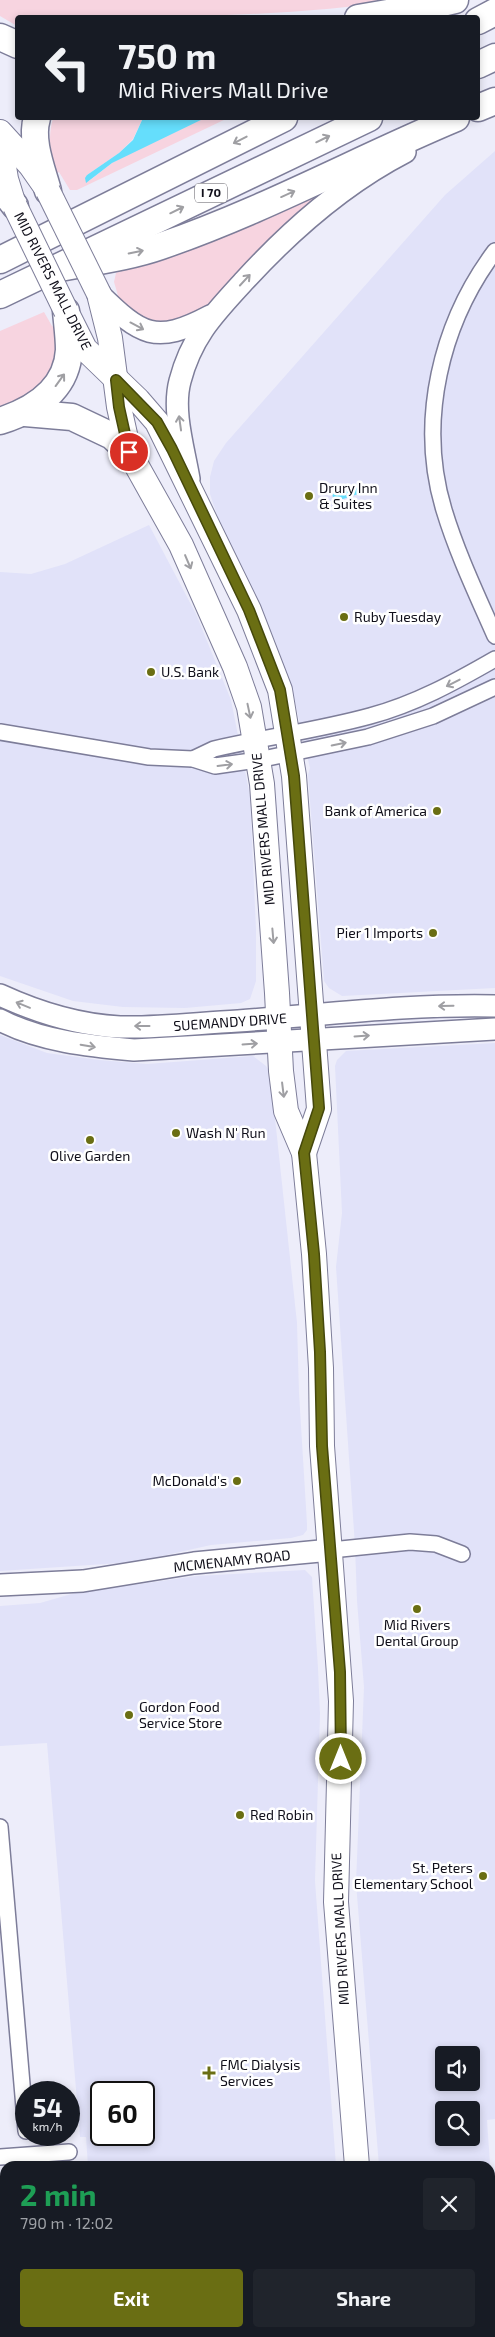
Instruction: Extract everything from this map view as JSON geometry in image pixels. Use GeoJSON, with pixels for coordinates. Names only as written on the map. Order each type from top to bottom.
{"type":"FeatureCollection","features":[{"type":"Feature","properties":{"kind":"highway"},"geometry":{"type":"LineString","coordinates":[[376,15],[454,0]]}},
{"type":"Feature","properties":{"kind":"highway"},"geometry":{"type":"LineString","coordinates":[[480,20],[495,12]]}},
{"type":"Feature","properties":{"kind":"highway"},"geometry":{"type":"LineString","coordinates":[[0,37],[15,44]]}},
{"type":"Feature","properties":{"kind":"highway"},"geometry":{"type":"LineString","coordinates":[[480,64],[495,57]]}},
{"type":"Feature","properties":{"kind":"highway"},"geometry":{"type":"LineString","coordinates":[[480,107],[495,101]]}},
{"type":"Feature","properties":{"kind":"highway"},"geometry":{"type":"LineString","coordinates":[[37,120],[35,134],[48,191]]}},
{"type":"Feature","properties":{"kind":"highway","name":"I 70"},"geometry":{"type":"LineString","coordinates":[[0,260],[280,120]]}},
{"type":"Feature","properties":{"kind":"highway","name":"I 70"},"geometry":{"type":"LineString","coordinates":[[0,295],[365,120]]}},
{"type":"Feature","properties":{"kind":"highway"},"geometry":{"type":"LineString","coordinates":[[54,269],[160,247],[290,194],[396,143],[451,120]]}},
{"type":"Feature","properties":{"kind":"highway"},"geometry":{"type":"LineString","coordinates":[[0,186],[15,206]]}},
{"type":"Feature","properties":{"kind":"highway"},"geometry":{"type":"LineString","coordinates":[[0,421],[25,413],[46,398],[65,372],[69,350],[66,311]]}},
{"type":"Feature","properties":{"kind":"highway"},"geometry":{"type":"LineString","coordinates":[[25,413],[72,417],[112,436],[129,452]]}},
{"type":"Feature","properties":{"kind":"main road","name":"MID RIVERS MALL DRIVE"},"geometry":{"type":"LineString","coordinates":[[0,132],[31,166],[48,191],[100,294],[110,338],[119,407],[129,452],[181,545],[222,636],[249,707],[262,784],[286,1110],[304,1153],[314,1254],[321,1368],[322,1446],[341,1701],[336,1902],[357,2161]]}},
{"type":"Feature","properties":{"kind":"main road","name":"MID RIVERS MALL DRIVE"},"geometry":{"type":"LineString","coordinates":[[0,143],[6,179],[15,206],[85,349],[157,422],[249,610],[280,690],[289,743],[319,1108],[304,1153]]}},
{"type":"Feature","properties":{"kind":"street"},"geometry":{"type":"LineString","coordinates":[[480,113],[495,106]]}},
{"type":"Feature","properties":{"kind":"street"},"geometry":{"type":"LineString","coordinates":[[191,489],[178,409],[179,382],[191,348],[211,316],[268,256],[319,208],[349,186],[397,156],[468,120]]}},
{"type":"Feature","properties":{"kind":"street"},"geometry":{"type":"LineString","coordinates":[[495,251],[467,294],[452,326],[441,360],[436,392],[434,431],[437,481],[443,508],[474,589],[495,636]]}},
{"type":"Feature","properties":{"kind":"street"},"geometry":{"type":"LineString","coordinates":[[100,294],[123,317],[147,331],[165,333],[186,329],[211,316]]}},
{"type":"Feature","properties":{"kind":"street"},"geometry":{"type":"LineString","coordinates":[[0,732],[148,757],[193,759],[215,766],[256,750],[289,743],[419,699],[454,683],[495,659]]}},
{"type":"Feature","properties":{"kind":"street"},"geometry":{"type":"LineString","coordinates":[[193,759],[214,749],[256,750],[289,743],[368,737],[432,716],[495,687]]}},
{"type":"Feature","properties":{"kind":"street","name":"SUEMANDY DRIVE"},"geometry":{"type":"LineString","coordinates":[[0,995],[26,1007],[63,1017],[118,1027],[164,1026],[435,1006],[495,1006]]}},
{"type":"Feature","properties":{"kind":"street","name":"SUEMANDY DRIVE"},"geometry":{"type":"LineString","coordinates":[[0,1020],[40,1035],[90,1046],[116,1049],[150,1049],[495,1029]]}},
{"type":"Feature","properties":{"kind":"street","name":"MCMENAMY ROAD"},"geometry":{"type":"LineString","coordinates":[[0,1585],[83,1581],[194,1563],[410,1542],[436,1544],[462,1554]]}},
{"type":"Feature","properties":{"kind":"street"},"geometry":{"type":"LineString","coordinates":[[0,1827],[22,2081]]}},
{"type":"Feature","properties":{"kind":"street"},"geometry":{"type":"LineString","coordinates":[[28,2146],[28,2155]]}},
{"type":"Feature","properties":{"kind":"street"},"geometry":{"type":"LineString","coordinates":[[0,2157],[69,2152]]}},
{"type":"Feature","properties":{"kind":"shaded area"},"geometry":{"type":"Polygon","coordinates":[[[0,0],[405,0],[357,6],[236,15],[15,15],[15,25],[0,16],[0,0]]]}},
{"type":"Feature","properties":{"kind":"shaded area"},"geometry":{"type":"Polygon","coordinates":[[[53,120],[142,120],[133,139],[119,153],[87,175],[89,181],[112,163],[160,138],[200,120],[224,120],[77,190],[70,190],[59,172],[57,173],[52,159],[50,132],[53,120]]]}},
{"type":"Feature","properties":{"kind":"shaded area"},"geometry":{"type":"Polygon","coordinates":[[[495,151],[495,988],[342,996],[329,988],[324,981],[308,775],[310,768],[294,698],[275,641],[218,518],[210,494],[210,477],[214,461],[226,443],[445,195],[495,151]]]}},
{"type":"Feature","properties":{"kind":"shaded area"},"geometry":{"type":"Polygon","coordinates":[[[326,190],[268,241],[202,312],[187,320],[156,323],[144,319],[119,299],[114,282],[116,273],[326,190]]]}},
{"type":"Feature","properties":{"kind":"shaded area"},"geometry":{"type":"Polygon","coordinates":[[[44,312],[52,326],[57,329],[61,351],[43,386],[10,404],[0,407],[0,331],[44,312]]]}},
{"type":"Feature","properties":{"kind":"shaded area"},"geometry":{"type":"Polygon","coordinates":[[[149,525],[196,614],[231,700],[250,796],[256,930],[256,981],[250,999],[241,1003],[185,1008],[123,1007],[73,1001],[0,976],[0,572],[31,574],[65,564],[149,525]]]}},
{"type":"Feature","properties":{"kind":"shaded area"},"geometry":{"type":"Polygon","coordinates":[[[0,1035],[47,1053],[147,1064],[253,1056],[266,1066],[270,1072],[297,1323],[307,1524],[307,1530],[303,1535],[291,1538],[211,1545],[135,1562],[0,1571],[0,1035]]]}},
{"type":"Feature","properties":{"kind":"shaded area"},"geometry":{"type":"Polygon","coordinates":[[[495,1043],[495,2119],[487,2120],[490,2161],[379,2161],[356,1883],[364,1687],[336,1267],[342,1213],[335,1066],[337,1060],[346,1051],[495,1043]]]}},
{"type":"Feature","properties":{"kind":"shaded area"},"geometry":{"type":"Polygon","coordinates":[[[305,1570],[312,1577],[320,1714],[315,1881],[336,2161],[88,2161],[86,2137],[80,2137],[80,2081],[75,2081],[47,1743],[0,1746],[0,1606],[40,1603],[75,1593],[197,1576],[305,1570]]]}},
{"type":"Feature","properties":{"kind":"water"},"geometry":{"type":"Polygon","coordinates":[[[142,120],[201,120],[112,163],[86,183],[85,178],[87,175],[119,153],[133,140],[142,120]]]}},
{"type":"Feature","properties":{"kind":"water"},"geometry":{"type":"Polygon","coordinates":[[[358,484],[361,493],[334,502],[332,493],[358,484]]]}},
{"type":"Feature","properties":{"kind":"place","name":"Drury Inn & Suites"},"geometry":{"type":"Point","coordinates":[309,496]}},
{"type":"Feature","properties":{"kind":"place","name":"Ruby Tuesday"},"geometry":{"type":"Point","coordinates":[344,617]}},
{"type":"Feature","properties":{"kind":"place","name":"U.S. Bank"},"geometry":{"type":"Point","coordinates":[151,672]}},
{"type":"Feature","properties":{"kind":"place","name":"Bank of America"},"geometry":{"type":"Point","coordinates":[437,811]}},
{"type":"Feature","properties":{"kind":"place","name":"Pier 1 Imports"},"geometry":{"type":"Point","coordinates":[433,933]}},
{"type":"Feature","properties":{"kind":"place","name":"Wash N' Run"},"geometry":{"type":"Point","coordinates":[176,1133]}},
{"type":"Feature","properties":{"kind":"place","name":"Olive Garden"},"geometry":{"type":"Point","coordinates":[90,1140]}},
{"type":"Feature","properties":{"kind":"place","name":"McDonald's"},"geometry":{"type":"Point","coordinates":[237,1481]}},
{"type":"Feature","properties":{"kind":"place","name":"Mid Rivers Dental Group"},"geometry":{"type":"Point","coordinates":[417,1609]}},
{"type":"Feature","properties":{"kind":"place","name":"Gordon Food Service Store"},"geometry":{"type":"Point","coordinates":[129,1715]}},
{"type":"Feature","properties":{"kind":"place","name":"Red Robin"},"geometry":{"type":"Point","coordinates":[240,1815]}},
{"type":"Feature","properties":{"kind":"place","name":"St. Peters Elementary School"},"geometry":{"type":"Point","coordinates":[483,1876]}},
{"type":"Feature","properties":{"kind":"place","name":"FMC Dialysis Services"},"geometry":{"type":"Point","coordinates":[209,2073]}},
{"type":"Feature","properties":{"kind":"route"},"geometry":{"type":"LineString","coordinates":[[129,452],[122,425],[116,380],[138,400],[157,422],[172,449],[249,610],[266,651],[280,690],[288,733],[297,812],[319,1108],[304,1153],[314,1254],[321,1368],[322,1446],[340,1672],[341,1759]]}}]}
